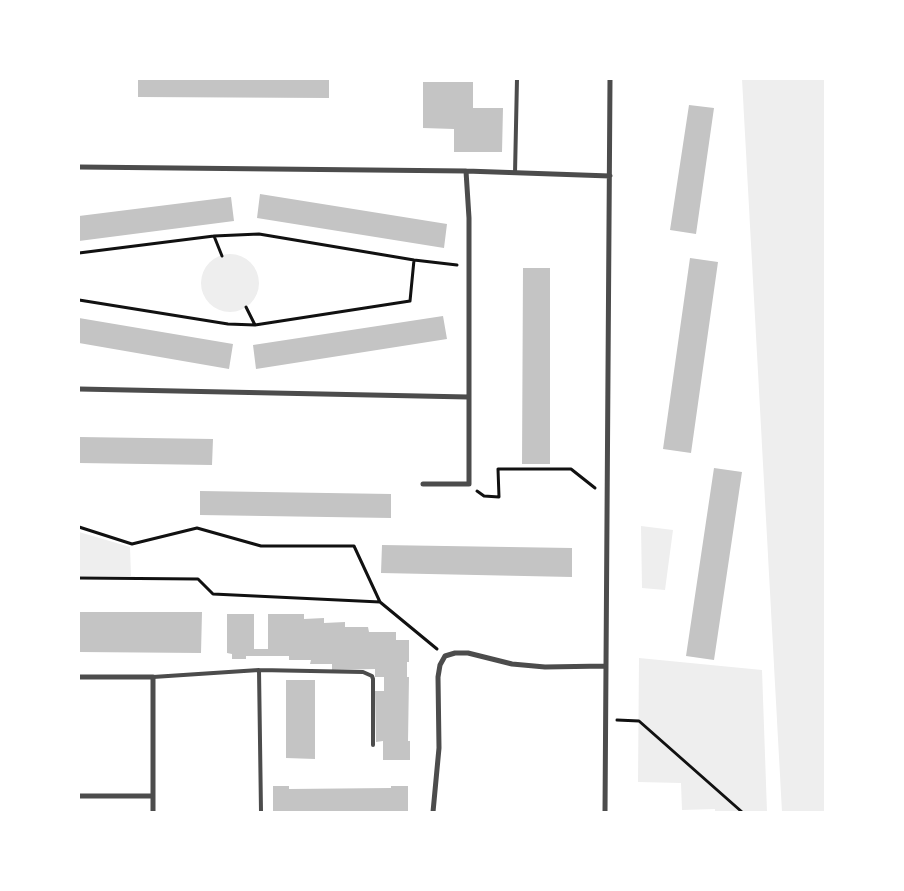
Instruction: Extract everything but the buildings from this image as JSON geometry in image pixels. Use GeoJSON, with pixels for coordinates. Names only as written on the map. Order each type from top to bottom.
{"type":"FeatureCollection","features":[{"type":"Feature","properties":{"kind":"street"},"geometry":{"type":"LineString","coordinates":[[605,812],[610,79]]}},
{"type":"Feature","properties":{"kind":"street"},"geometry":{"type":"LineString","coordinates":[[79,167],[466,171],[610,176]]}},
{"type":"Feature","properties":{"kind":"street"},"geometry":{"type":"LineString","coordinates":[[422,484],[469,484],[469,265],[466,171]]}},
{"type":"Feature","properties":{"kind":"street"},"geometry":{"type":"LineString","coordinates":[[79,389],[468,397]]}},
{"type":"Feature","properties":{"kind":"street"},"geometry":{"type":"LineString","coordinates":[[433,812],[439,748],[438,677],[440,665],[445,656],[455,653],[468,653],[512,664],[545,667],[605,666]]}},
{"type":"Feature","properties":{"kind":"street"},"geometry":{"type":"LineString","coordinates":[[79,676],[154,677],[153,812]]}},
{"type":"Feature","properties":{"kind":"street"},"geometry":{"type":"LineString","coordinates":[[79,796],[152,796]]}},
{"type":"Feature","properties":{"kind":"lane"},"geometry":{"type":"LineString","coordinates":[[516,173],[518,79]]}},
{"type":"Feature","properties":{"kind":"lane"},"geometry":{"type":"LineString","coordinates":[[259,670],[260,812]]}},
{"type":"Feature","properties":{"kind":"lane"},"geometry":{"type":"LineString","coordinates":[[154,677],[259,670],[363,672],[372,676],[373,679],[373,745]]}},
{"type":"Feature","properties":{"kind":"path"},"geometry":{"type":"LineString","coordinates":[[79,253],[214,236],[260,234],[414,260],[469,265]]}},
{"type":"Feature","properties":{"kind":"path"},"geometry":{"type":"LineString","coordinates":[[214,236],[222,256]]}},
{"type":"Feature","properties":{"kind":"path"},"geometry":{"type":"LineString","coordinates":[[79,300],[228,324],[255,325],[410,301],[414,260]]}},
{"type":"Feature","properties":{"kind":"path"},"geometry":{"type":"LineString","coordinates":[[246,307],[255,325]]}},
{"type":"Feature","properties":{"kind":"path"},"geometry":{"type":"LineString","coordinates":[[469,484],[484,496],[499,496],[498,469],[571,469],[607,498]]}},
{"type":"Feature","properties":{"kind":"path"},"geometry":{"type":"LineString","coordinates":[[79,527],[132,544],[197,528],[261,546],[354,546],[380,602],[445,656]]}},
{"type":"Feature","properties":{"kind":"path"},"geometry":{"type":"LineString","coordinates":[[79,578],[198,579],[213,594],[380,602]]}},
{"type":"Feature","properties":{"kind":"path"},"geometry":{"type":"LineString","coordinates":[[606,720],[639,721],[742,812]]}},
{"type":"Feature","properties":{"kind":"shaded area"},"geometry":{"type":"Polygon","coordinates":[[[742,79],[825,79],[825,812],[782,812],[742,79]]]}},
{"type":"Feature","properties":{"kind":"shaded area"},"geometry":{"type":"Polygon","coordinates":[[[230,254],[246,259],[254,267],[259,283],[254,299],[246,307],[230,312],[214,307],[206,299],[201,283],[206,267],[214,259],[230,254]]]}},
{"type":"Feature","properties":{"kind":"shaded area"},"geometry":{"type":"Polygon","coordinates":[[[641,526],[673,530],[665,590],[642,588],[641,526]]]}},
{"type":"Feature","properties":{"kind":"shaded area"},"geometry":{"type":"Polygon","coordinates":[[[79,532],[130,547],[131,576],[79,576],[79,532]]]}},
{"type":"Feature","properties":{"kind":"shaded area"},"geometry":{"type":"Polygon","coordinates":[[[639,658],[762,670],[767,812],[715,812],[715,809],[682,810],[681,783],[638,782],[639,658]]]}}]}
